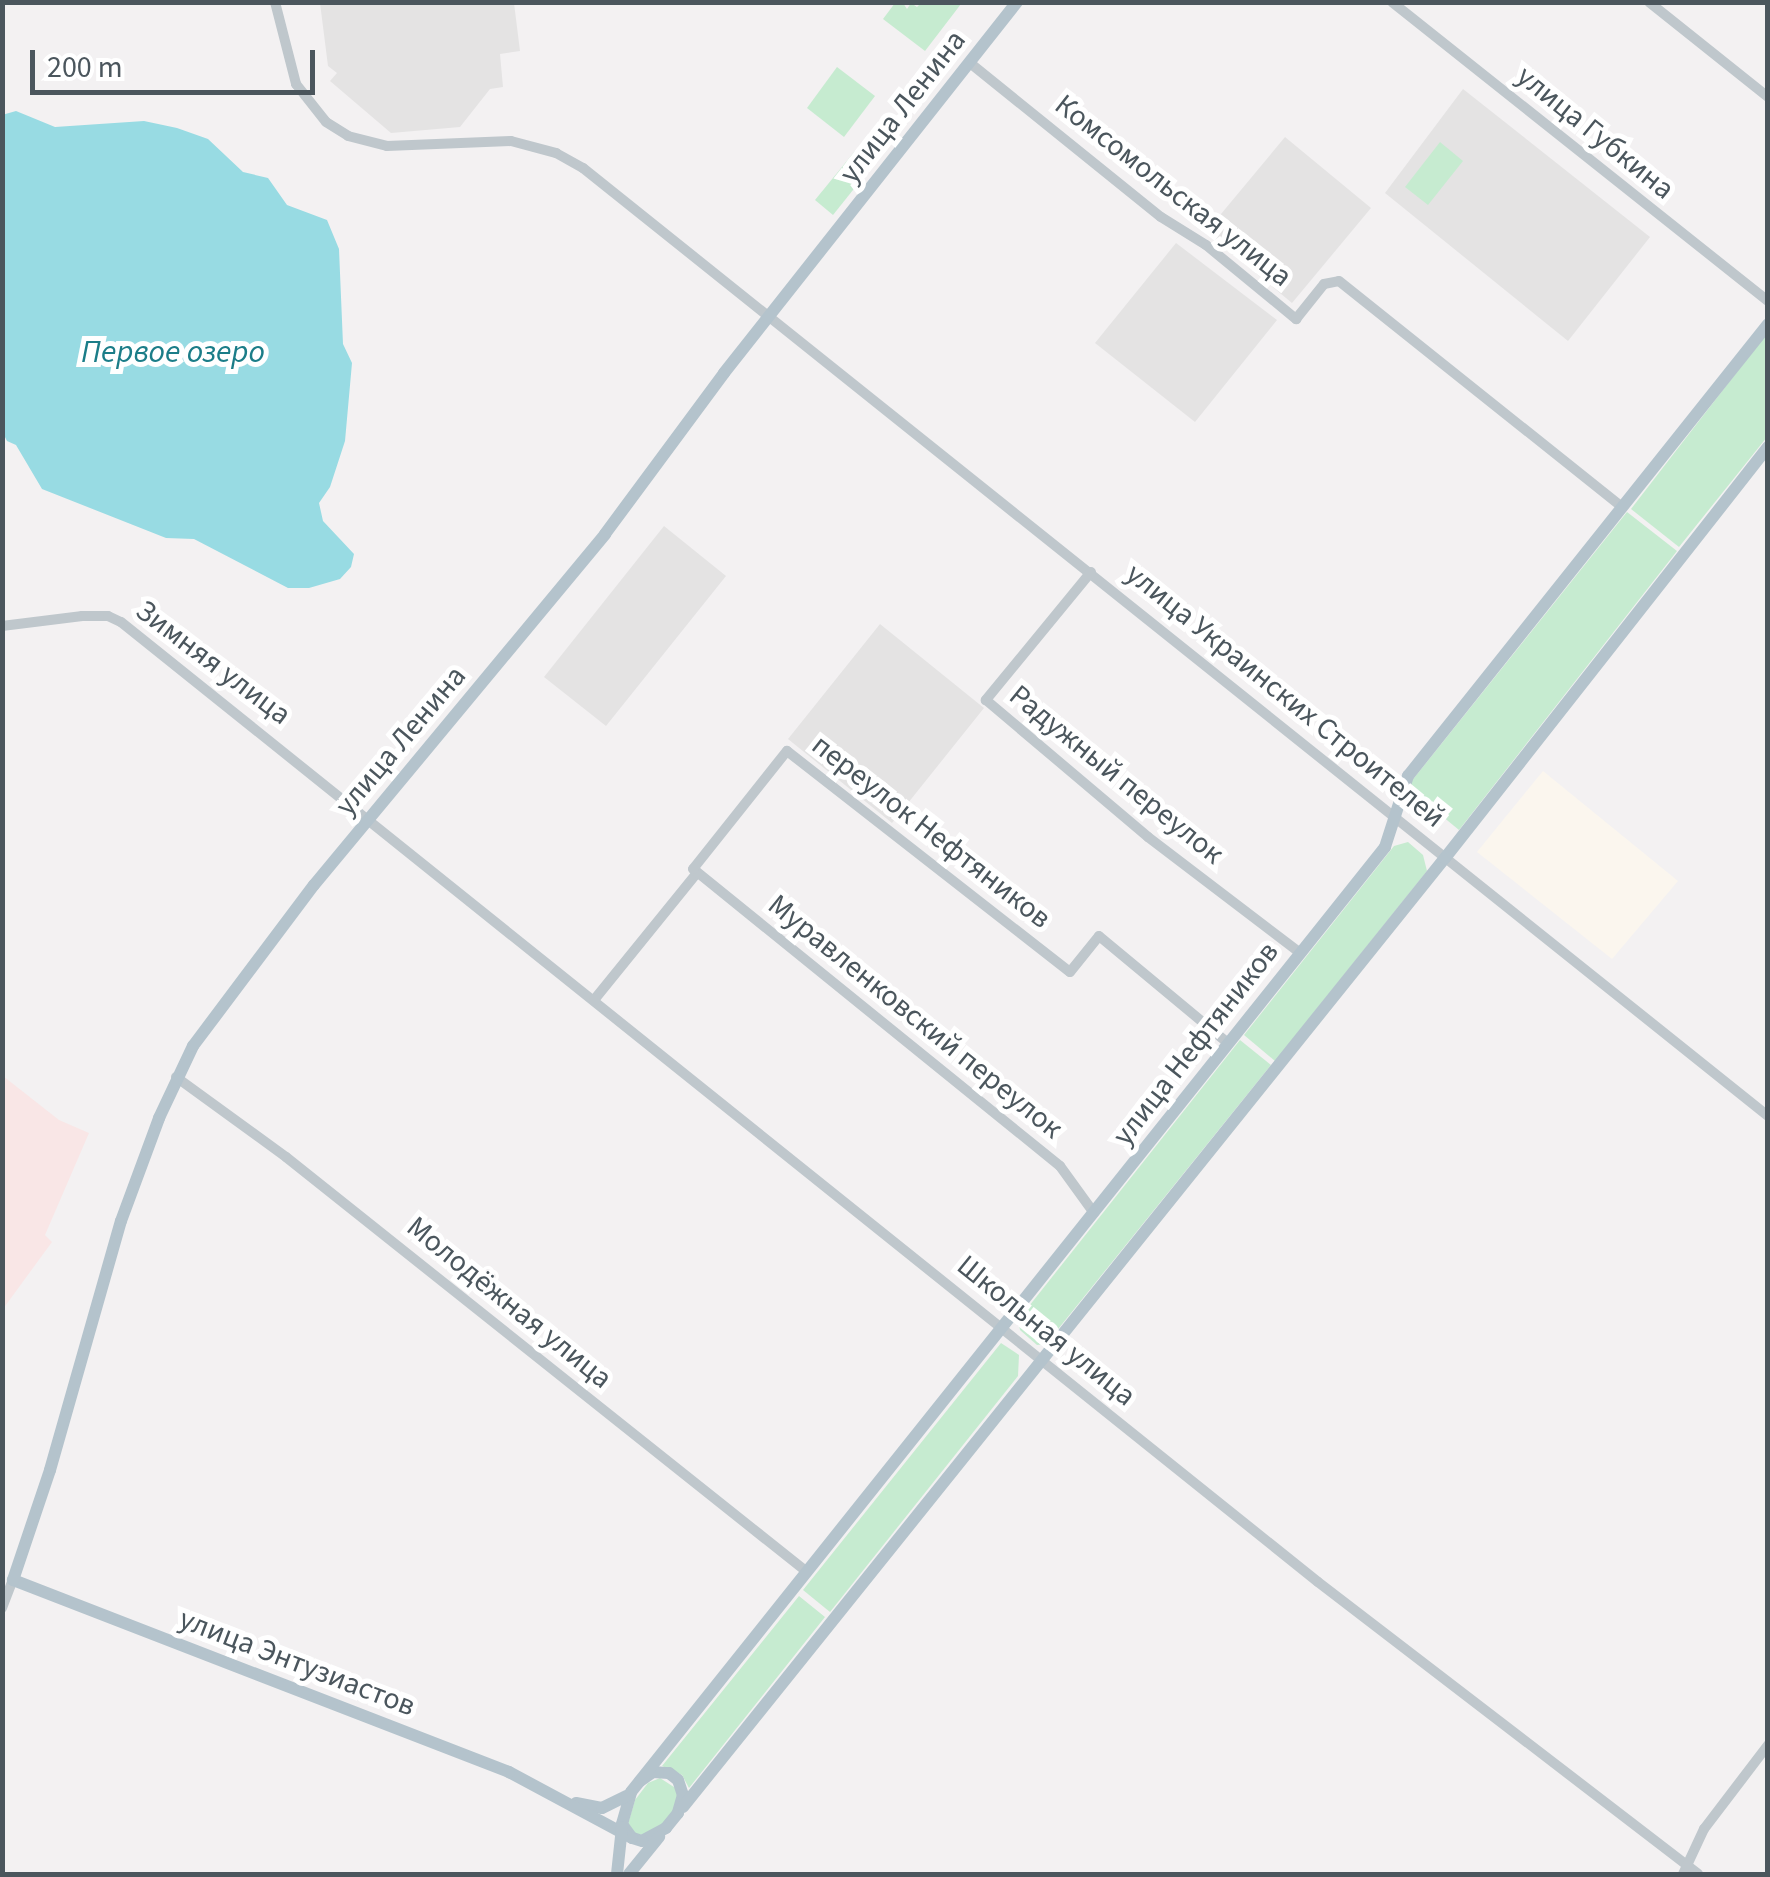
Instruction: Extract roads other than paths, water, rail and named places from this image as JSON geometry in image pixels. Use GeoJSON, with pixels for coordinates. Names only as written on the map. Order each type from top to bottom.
{"type":"FeatureCollection","features":[{"type":"Feature","properties":{"kind":"main road","name":"улица Ленина"},"geometry":{"type":"LineString","coordinates":[[13,1580],[50,1470],[120,1222],[176,1077],[249,966],[559,592],[769,316],[1017,2]]}},
{"type":"Feature","properties":{"kind":"main road","name":"улица Нефтяников"},"geometry":{"type":"LineString","coordinates":[[629,1871],[625,1832],[636,1786],[1385,847],[1408,776],[1768,324]]}},
{"type":"Feature","properties":{"kind":"main road"},"geometry":{"type":"LineString","coordinates":[[600,1824],[629,1871],[1445,858],[1768,447]]}},
{"type":"Feature","properties":{"kind":"main road","name":"улица Энтузиастов"},"geometry":{"type":"LineString","coordinates":[[13,1580],[462,1752],[560,1798],[600,1824],[625,1832]]}},
{"type":"Feature","properties":{"kind":"main road"},"geometry":{"type":"LineString","coordinates":[[636,1786],[653,1772],[674,1776],[683,1795],[678,1812]]}},
{"type":"Feature","properties":{"kind":"main road","name":"улица Энтузиастов"},"geometry":{"type":"LineString","coordinates":[[560,1798],[602,1808],[636,1786]]}},
{"type":"Feature","properties":{"kind":"main road"},"geometry":{"type":"LineString","coordinates":[[625,1832],[646,1841],[666,1828]]}},
{"type":"Feature","properties":{"kind":"street","name":"улица Украинских Строителей"},"geometry":{"type":"LineString","coordinates":[[275,2],[296,84],[309,106],[335,129],[386,146],[496,140],[556,153],[598,179],[1768,1116]]}},
{"type":"Feature","properties":{"kind":"street","name":"улица Губкина"},"geometry":{"type":"LineString","coordinates":[[1392,2],[1768,301]]}},
{"type":"Feature","properties":{"kind":"street"},"geometry":{"type":"LineString","coordinates":[[1649,2],[1768,97]]}},
{"type":"Feature","properties":{"kind":"street","name":"Комсомольская улица"},"geometry":{"type":"LineString","coordinates":[[970,63],[1160,218],[1206,245],[1296,319],[1324,284],[1339,281],[1622,507]]}},
{"type":"Feature","properties":{"kind":"street","name":"Радужный переулок"},"geometry":{"type":"LineString","coordinates":[[1091,572],[986,700],[1134,826],[1300,953]]}},
{"type":"Feature","properties":{"kind":"street","name":"Зимняя улица"},"geometry":{"type":"LineString","coordinates":[[2,626],[82,616],[108,616],[121,622],[370,818]]}},
{"type":"Feature","properties":{"kind":"street","name":"переулок Нефтяников"},"geometry":{"type":"LineString","coordinates":[[594,1000],[787,751],[1070,972],[1099,936],[1228,1044]]}},
{"type":"Feature","properties":{"kind":"street","name":"Школьная улица"},"geometry":{"type":"LineString","coordinates":[[370,818],[1318,1582],[1685,1870],[1698,1874]]}},
{"type":"Feature","properties":{"kind":"street","name":"Муравленковский переулок"},"geometry":{"type":"LineString","coordinates":[[695,871],[1060,1166],[1094,1213]]}},
{"type":"Feature","properties":{"kind":"street","name":"Молодёжная улица"},"geometry":{"type":"LineString","coordinates":[[176,1077],[286,1157],[807,1572]]}},
{"type":"Feature","properties":{"kind":"street","name":"улица Ленина"},"geometry":{"type":"LineString","coordinates":[[2,1608],[13,1580]]}},
{"type":"Feature","properties":{"kind":"street"},"geometry":{"type":"LineString","coordinates":[[1685,1870],[1711,1818],[1768,1745]]}},
{"type":"Feature","properties":{"kind":"water","name":"Первое озеро"},"geometry":{"type":"Polygon","coordinates":[[[16,111],[55,127],[144,121],[177,128],[208,139],[243,172],[268,178],[287,205],[327,220],[339,249],[343,344],[352,363],[345,441],[330,487],[319,503],[323,521],[354,554],[351,567],[340,579],[309,588],[288,588],[194,539],[166,538],[42,489],[16,445],[7,441],[2,431],[2,115],[16,111]]]}}]}
